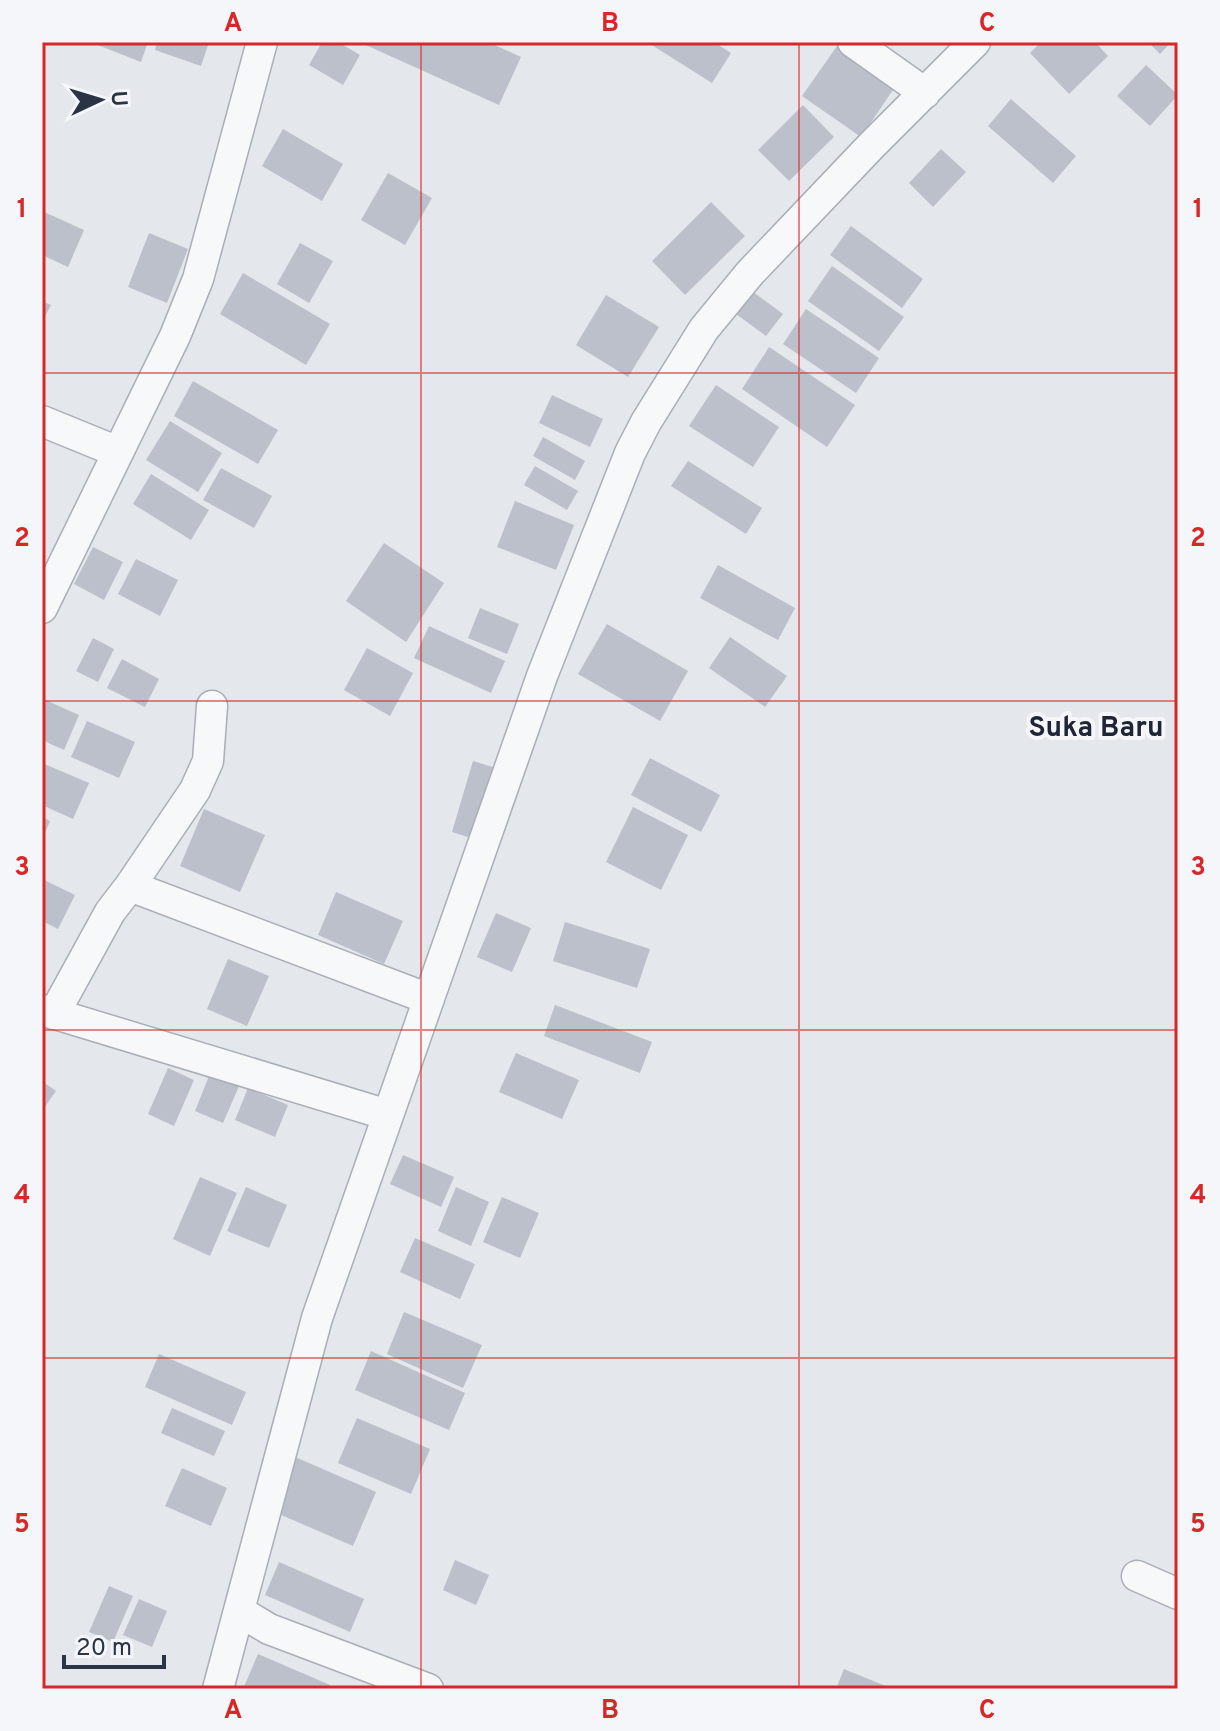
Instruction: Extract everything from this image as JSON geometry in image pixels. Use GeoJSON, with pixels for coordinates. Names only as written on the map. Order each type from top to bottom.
{"type":"FeatureCollection","features":[{"type":"Feature","properties":{"kind":"street"},"geometry":{"type":"LineString","coordinates":[[42,608],[175,336],[198,279],[262,42]]}},
{"type":"Feature","properties":{"kind":"street"},"geometry":{"type":"LineString","coordinates":[[853,42],[925,93]]}},
{"type":"Feature","properties":{"kind":"street"},"geometry":{"type":"LineString","coordinates":[[218,1689],[317,1318],[542,676],[625,466],[646,422],[704,329],[750,273],[975,42]]}},
{"type":"Feature","properties":{"kind":"street"},"geometry":{"type":"LineString","coordinates":[[42,421],[118,452]]}},
{"type":"Feature","properties":{"kind":"street"},"geometry":{"type":"LineString","coordinates":[[212,706],[208,761],[195,790],[110,912],[48,1012],[388,1115]]}},
{"type":"Feature","properties":{"kind":"street"},"geometry":{"type":"LineString","coordinates":[[130,886],[429,999]]}},
{"type":"Feature","properties":{"kind":"street"},"geometry":{"type":"LineString","coordinates":[[1137,1576],[1178,1594]]}},
{"type":"Feature","properties":{"kind":"street"},"geometry":{"type":"LineString","coordinates":[[239,1611],[269,1629],[428,1689]]}},
{"type":"Feature","properties":{"kind":"building"},"geometry":{"type":"Polygon","coordinates":[[[90,42],[148,42],[141,62],[90,42]]]}},
{"type":"Feature","properties":{"kind":"building"},"geometry":{"type":"Polygon","coordinates":[[[157,42],[209,42],[201,66],[155,50],[157,42]]]}},
{"type":"Feature","properties":{"kind":"building"},"geometry":{"type":"Polygon","coordinates":[[[322,42],[338,42],[360,55],[343,85],[309,65],[322,42]]]}},
{"type":"Feature","properties":{"kind":"building"},"geometry":{"type":"Polygon","coordinates":[[[359,42],[488,42],[521,57],[499,105],[359,42]]]}},
{"type":"Feature","properties":{"kind":"building"},"geometry":{"type":"Polygon","coordinates":[[[647,42],[714,42],[731,53],[712,83],[647,42]]]}},
{"type":"Feature","properties":{"kind":"building"},"geometry":{"type":"Polygon","coordinates":[[[1041,42],[1095,42],[1108,56],[1069,94],[1030,53],[1041,42]]]}},
{"type":"Feature","properties":{"kind":"building"},"geometry":{"type":"Polygon","coordinates":[[[1148,42],[1171,42],[1160,54],[1148,42]]]}},
{"type":"Feature","properties":{"kind":"building"},"geometry":{"type":"Polygon","coordinates":[[[837,46],[895,87],[861,137],[802,96],[837,46]]]}},
{"type":"Feature","properties":{"kind":"building"},"geometry":{"type":"Polygon","coordinates":[[[1146,65],[1178,95],[1150,126],[1117,96],[1146,65]]]}},
{"type":"Feature","properties":{"kind":"building"},"geometry":{"type":"Polygon","coordinates":[[[1011,99],[1076,156],[1053,183],[988,126],[1011,99]]]}},
{"type":"Feature","properties":{"kind":"building"},"geometry":{"type":"Polygon","coordinates":[[[803,105],[834,137],[789,181],[758,150],[803,105]]]}},
{"type":"Feature","properties":{"kind":"building"},"geometry":{"type":"Polygon","coordinates":[[[283,129],[343,164],[322,201],[262,166],[283,129]]]}},
{"type":"Feature","properties":{"kind":"building"},"geometry":{"type":"Polygon","coordinates":[[[941,149],[966,172],[933,207],[909,183],[941,149]]]}},
{"type":"Feature","properties":{"kind":"building"},"geometry":{"type":"Polygon","coordinates":[[[388,173],[432,198],[405,245],[361,220],[388,173]]]}},
{"type":"Feature","properties":{"kind":"building"},"geometry":{"type":"Polygon","coordinates":[[[711,202],[745,236],[685,295],[652,261],[711,202]]]}},
{"type":"Feature","properties":{"kind":"building"},"geometry":{"type":"Polygon","coordinates":[[[42,211],[84,230],[68,267],[42,255],[42,211]]]}},
{"type":"Feature","properties":{"kind":"building"},"geometry":{"type":"Polygon","coordinates":[[[851,226],[923,279],[902,308],[830,255],[851,226]]]}},
{"type":"Feature","properties":{"kind":"building"},"geometry":{"type":"Polygon","coordinates":[[[149,233],[188,249],[167,303],[128,287],[149,233]]]}},
{"type":"Feature","properties":{"kind":"building"},"geometry":{"type":"Polygon","coordinates":[[[300,243],[333,261],[309,303],[277,284],[300,243]]]}},
{"type":"Feature","properties":{"kind":"building"},"geometry":{"type":"Polygon","coordinates":[[[832,266],[904,317],[879,351],[808,301],[832,266]]]}},
{"type":"Feature","properties":{"kind":"building"},"geometry":{"type":"Polygon","coordinates":[[[243,273],[330,324],[306,365],[220,314],[243,273]]]}},
{"type":"Feature","properties":{"kind":"building"},"geometry":{"type":"Polygon","coordinates":[[[749,289],[783,314],[766,336],[732,311],[749,289]]]}},
{"type":"Feature","properties":{"kind":"building"},"geometry":{"type":"Polygon","coordinates":[[[606,295],[659,327],[628,377],[576,345],[606,295]]]}},
{"type":"Feature","properties":{"kind":"building"},"geometry":{"type":"Polygon","coordinates":[[[42,301],[51,305],[42,322],[42,301]]]}},
{"type":"Feature","properties":{"kind":"building"},"geometry":{"type":"Polygon","coordinates":[[[806,309],[879,358],[856,393],[783,344],[806,309]]]}},
{"type":"Feature","properties":{"kind":"building"},"geometry":{"type":"Polygon","coordinates":[[[769,347],[855,405],[827,447],[742,389],[769,347]]]}},
{"type":"Feature","properties":{"kind":"building"},"geometry":{"type":"Polygon","coordinates":[[[193,381],[278,430],[258,464],[174,416],[193,381]]]}},
{"type":"Feature","properties":{"kind":"building"},"geometry":{"type":"Polygon","coordinates":[[[716,385],[779,427],[753,467],[689,426],[716,385]]]}},
{"type":"Feature","properties":{"kind":"building"},"geometry":{"type":"Polygon","coordinates":[[[552,395],[603,419],[590,447],[539,423],[552,395]]]}},
{"type":"Feature","properties":{"kind":"building"},"geometry":{"type":"Polygon","coordinates":[[[170,421],[222,453],[198,492],[146,460],[170,421]]]}},
{"type":"Feature","properties":{"kind":"building"},"geometry":{"type":"Polygon","coordinates":[[[543,437],[585,461],[575,480],[533,456],[543,437]]]}},
{"type":"Feature","properties":{"kind":"building"},"geometry":{"type":"Polygon","coordinates":[[[688,461],[762,508],[746,534],[671,486],[688,461]]]}},
{"type":"Feature","properties":{"kind":"building"},"geometry":{"type":"Polygon","coordinates":[[[535,466],[578,491],[567,510],[524,485],[535,466]]]}},
{"type":"Feature","properties":{"kind":"building"},"geometry":{"type":"Polygon","coordinates":[[[221,468],[272,496],[254,528],[203,500],[221,468]]]}},
{"type":"Feature","properties":{"kind":"building"},"geometry":{"type":"Polygon","coordinates":[[[151,474],[209,510],[191,540],[133,504],[151,474]]]}},
{"type":"Feature","properties":{"kind":"building"},"geometry":{"type":"Polygon","coordinates":[[[515,501],[574,525],[556,570],[497,547],[515,501]]]}},
{"type":"Feature","properties":{"kind":"building"},"geometry":{"type":"Polygon","coordinates":[[[384,543],[444,583],[406,642],[346,601],[384,543]]]}},
{"type":"Feature","properties":{"kind":"building"},"geometry":{"type":"Polygon","coordinates":[[[93,547],[123,562],[104,600],[74,584],[93,547]]]}},
{"type":"Feature","properties":{"kind":"building"},"geometry":{"type":"Polygon","coordinates":[[[136,559],[178,580],[160,616],[118,594],[136,559]]]}},
{"type":"Feature","properties":{"kind":"building"},"geometry":{"type":"Polygon","coordinates":[[[718,565],[795,608],[778,640],[700,598],[718,565]]]}},
{"type":"Feature","properties":{"kind":"building"},"geometry":{"type":"Polygon","coordinates":[[[480,608],[519,624],[507,654],[468,638],[480,608]]]}},
{"type":"Feature","properties":{"kind":"building"},"geometry":{"type":"Polygon","coordinates":[[[607,624],[688,671],[660,721],[578,674],[607,624]]]}},
{"type":"Feature","properties":{"kind":"building"},"geometry":{"type":"Polygon","coordinates":[[[429,626],[505,661],[491,693],[414,658],[429,626]]]}},
{"type":"Feature","properties":{"kind":"building"},"geometry":{"type":"Polygon","coordinates":[[[730,637],[787,676],[765,707],[709,668],[730,637]]]}},
{"type":"Feature","properties":{"kind":"building"},"geometry":{"type":"Polygon","coordinates":[[[93,638],[114,649],[98,682],[76,671],[93,638]]]}},
{"type":"Feature","properties":{"kind":"building"},"geometry":{"type":"Polygon","coordinates":[[[367,648],[413,673],[390,716],[344,690],[367,648]]]}},
{"type":"Feature","properties":{"kind":"building"},"geometry":{"type":"Polygon","coordinates":[[[122,659],[159,679],[145,707],[107,688],[122,659]]]}},
{"type":"Feature","properties":{"kind":"building"},"geometry":{"type":"Polygon","coordinates":[[[43,699],[79,715],[64,750],[42,740],[43,699]]]}},
{"type":"Feature","properties":{"kind":"building"},"geometry":{"type":"Polygon","coordinates":[[[87,721],[135,742],[119,778],[71,757],[87,721]]]}},
{"type":"Feature","properties":{"kind":"building"},"geometry":{"type":"Polygon","coordinates":[[[650,758],[720,795],[701,832],[631,795],[650,758]]]}},
{"type":"Feature","properties":{"kind":"building"},"geometry":{"type":"Polygon","coordinates":[[[473,761],[496,768],[474,839],[452,832],[473,761]]]}},
{"type":"Feature","properties":{"kind":"building"},"geometry":{"type":"Polygon","coordinates":[[[42,763],[89,783],[73,819],[42,805],[42,763]]]}},
{"type":"Feature","properties":{"kind":"building"},"geometry":{"type":"Polygon","coordinates":[[[633,807],[688,835],[661,890],[606,862],[633,807]]]}},
{"type":"Feature","properties":{"kind":"building"},"geometry":{"type":"Polygon","coordinates":[[[204,809],[265,835],[240,892],[180,866],[204,809]]]}},
{"type":"Feature","properties":{"kind":"building"},"geometry":{"type":"Polygon","coordinates":[[[42,817],[50,821],[42,840],[42,817]]]}},
{"type":"Feature","properties":{"kind":"building"},"geometry":{"type":"Polygon","coordinates":[[[42,879],[75,895],[58,929],[42,921],[42,879]]]}},
{"type":"Feature","properties":{"kind":"building"},"geometry":{"type":"Polygon","coordinates":[[[336,892],[403,921],[384,964],[318,935],[336,892]]]}},
{"type":"Feature","properties":{"kind":"building"},"geometry":{"type":"Polygon","coordinates":[[[496,913],[531,928],[512,972],[477,957],[496,913]]]}},
{"type":"Feature","properties":{"kind":"building"},"geometry":{"type":"Polygon","coordinates":[[[565,922],[650,949],[637,988],[553,961],[565,922]]]}},
{"type":"Feature","properties":{"kind":"building"},"geometry":{"type":"Polygon","coordinates":[[[228,959],[269,976],[247,1026],[207,1009],[228,959]]]}},
{"type":"Feature","properties":{"kind":"building"},"geometry":{"type":"Polygon","coordinates":[[[555,1005],[652,1042],[640,1073],[544,1036],[555,1005]]]}},
{"type":"Feature","properties":{"kind":"building"},"geometry":{"type":"Polygon","coordinates":[[[516,1053],[579,1080],[562,1119],[499,1092],[516,1053]]]}},
{"type":"Feature","properties":{"kind":"building"},"geometry":{"type":"Polygon","coordinates":[[[168,1068],[194,1080],[174,1126],[148,1114],[168,1068]]]}},
{"type":"Feature","properties":{"kind":"building"},"geometry":{"type":"Polygon","coordinates":[[[211,1071],[240,1084],[223,1123],[195,1111],[211,1071]]]}},
{"type":"Feature","properties":{"kind":"building"},"geometry":{"type":"Polygon","coordinates":[[[42,1081],[56,1091],[42,1111],[42,1081]]]}},
{"type":"Feature","properties":{"kind":"building"},"geometry":{"type":"Polygon","coordinates":[[[248,1088],[288,1105],[275,1137],[235,1120],[248,1088]]]}},
{"type":"Feature","properties":{"kind":"building"},"geometry":{"type":"Polygon","coordinates":[[[403,1155],[454,1177],[441,1207],[390,1184],[403,1155]]]}},
{"type":"Feature","properties":{"kind":"building"},"geometry":{"type":"Polygon","coordinates":[[[200,1177],[237,1193],[210,1256],[173,1239],[200,1177]]]}},
{"type":"Feature","properties":{"kind":"building"},"geometry":{"type":"Polygon","coordinates":[[[246,1187],[287,1205],[269,1248],[227,1231],[246,1187]]]}},
{"type":"Feature","properties":{"kind":"building"},"geometry":{"type":"Polygon","coordinates":[[[456,1187],[489,1202],[471,1246],[438,1231],[456,1187]]]}},
{"type":"Feature","properties":{"kind":"building"},"geometry":{"type":"Polygon","coordinates":[[[502,1197],[539,1213],[520,1258],[483,1242],[502,1197]]]}},
{"type":"Feature","properties":{"kind":"building"},"geometry":{"type":"Polygon","coordinates":[[[415,1238],[475,1264],[460,1299],[400,1272],[415,1238]]]}},
{"type":"Feature","properties":{"kind":"building"},"geometry":{"type":"Polygon","coordinates":[[[404,1312],[482,1345],[463,1388],[387,1354],[404,1312]]]}},
{"type":"Feature","properties":{"kind":"building"},"geometry":{"type":"Polygon","coordinates":[[[371,1351],[465,1393],[449,1430],[355,1390],[371,1351]]]}},
{"type":"Feature","properties":{"kind":"building"},"geometry":{"type":"Polygon","coordinates":[[[159,1354],[246,1392],[232,1425],[145,1387],[159,1354]]]}},
{"type":"Feature","properties":{"kind":"building"},"geometry":{"type":"Polygon","coordinates":[[[172,1408],[225,1431],[214,1456],[161,1433],[172,1408]]]}},
{"type":"Feature","properties":{"kind":"building"},"geometry":{"type":"Polygon","coordinates":[[[357,1418],[430,1449],[411,1494],[338,1463],[357,1418]]]}},
{"type":"Feature","properties":{"kind":"building"},"geometry":{"type":"Polygon","coordinates":[[[295,1457],[376,1492],[353,1546],[272,1511],[295,1457]]]}},
{"type":"Feature","properties":{"kind":"building"},"geometry":{"type":"Polygon","coordinates":[[[182,1468],[227,1488],[211,1526],[165,1506],[182,1468]]]}},
{"type":"Feature","properties":{"kind":"building"},"geometry":{"type":"Polygon","coordinates":[[[455,1560],[489,1575],[476,1605],[443,1590],[455,1560]]]}},
{"type":"Feature","properties":{"kind":"building"},"geometry":{"type":"Polygon","coordinates":[[[279,1562],[364,1599],[350,1632],[265,1595],[279,1562]]]}},
{"type":"Feature","properties":{"kind":"building"},"geometry":{"type":"Polygon","coordinates":[[[109,1586],[133,1596],[113,1642],[89,1632],[109,1586]]]}},
{"type":"Feature","properties":{"kind":"building"},"geometry":{"type":"Polygon","coordinates":[[[139,1599],[167,1611],[152,1647],[123,1635],[139,1599]]]}},
{"type":"Feature","properties":{"kind":"building"},"geometry":{"type":"Polygon","coordinates":[[[258,1654],[330,1685],[328,1689],[243,1689],[258,1654]]]}},
{"type":"Feature","properties":{"kind":"building"},"geometry":{"type":"Polygon","coordinates":[[[844,1669],[893,1689],[836,1689],[844,1669]]]}},
{"type":"Feature","properties":{"kind":"district","name":"Suka Baru"},"geometry":{"type":"Point","coordinates":[1096,726]}}]}
